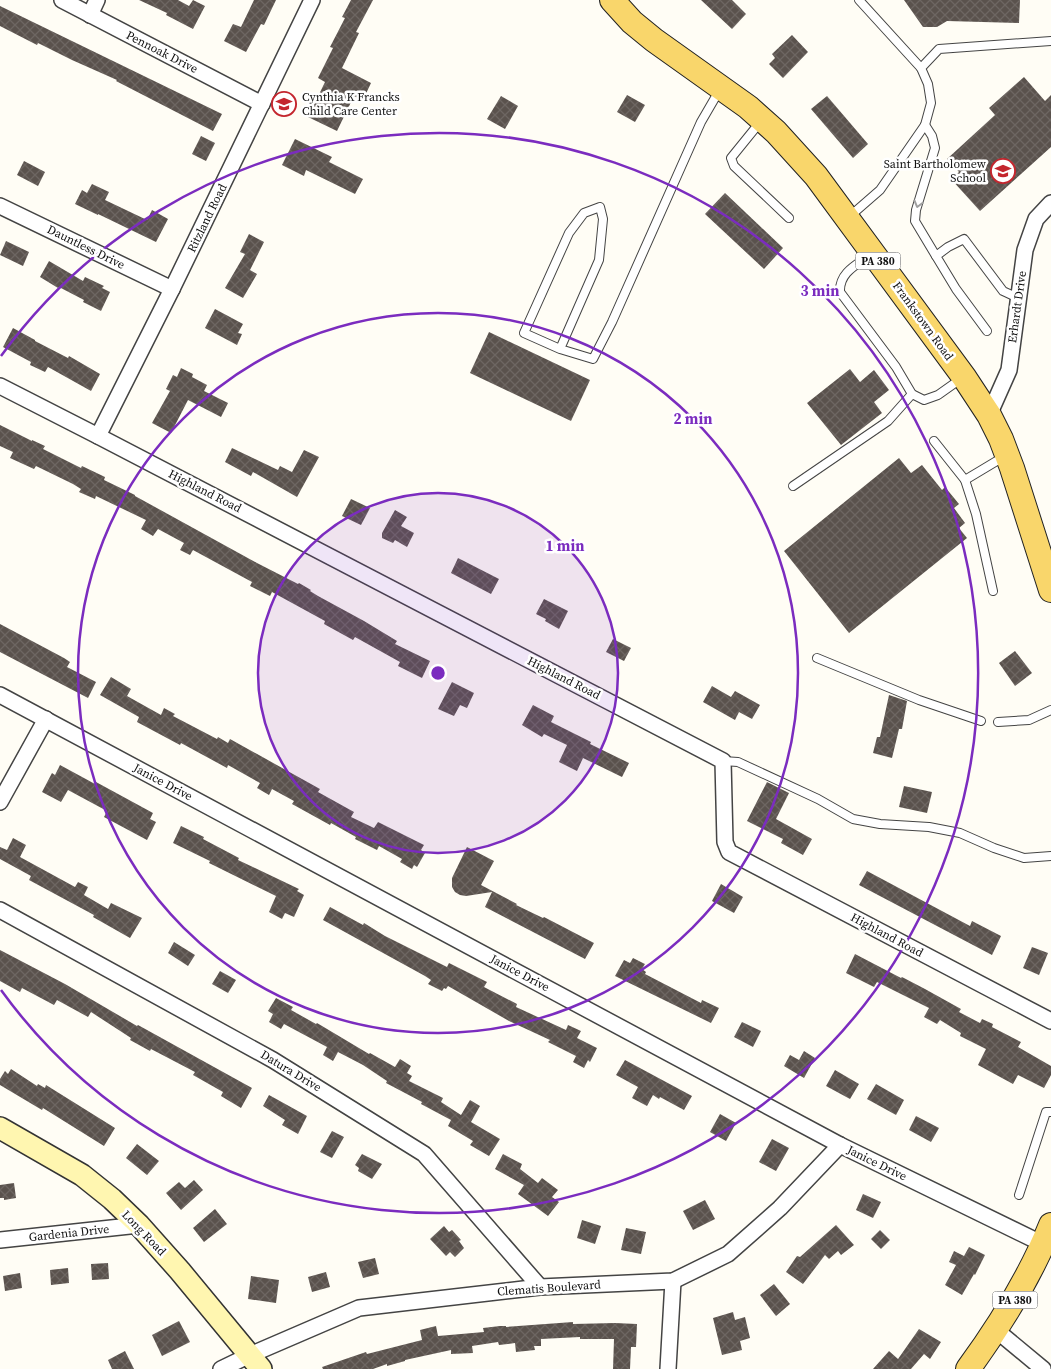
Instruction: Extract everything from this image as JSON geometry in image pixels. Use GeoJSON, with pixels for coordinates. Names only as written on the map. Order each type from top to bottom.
{"type":"FeatureCollection","features":[{"type":"Feature","properties":{"kind":"main road","name":"Frankstown Road"},"geometry":{"type":"LineString","coordinates":[[612,0],[632,22],[654,40],[722,87],[762,120],[816,176],[964,377],[989,415],[1007,455],[1051,590]]}},
{"type":"Feature","properties":{"kind":"main road","name":"PA 380"},"geometry":{"type":"LineString","coordinates":[[968,1369],[996,1330],[1020,1291],[1047,1234]]}},
{"type":"Feature","properties":{"kind":"street","name":"Pennoak Drive"},"geometry":{"type":"LineString","coordinates":[[62,0],[262,104]]}},
{"type":"Feature","properties":{"kind":"street"},"geometry":{"type":"LineString","coordinates":[[90,15],[97,0]]}},
{"type":"Feature","properties":{"kind":"street","name":"Ritzland Road"},"geometry":{"type":"LineString","coordinates":[[98,436],[172,289],[312,0]]}},
{"type":"Feature","properties":{"kind":"street","name":"Erhardt Drive"},"geometry":{"type":"LineString","coordinates":[[989,415],[1009,370],[1025,250],[1036,220],[1051,203]]}},
{"type":"Feature","properties":{"kind":"street","name":"Dauntless Drive"},"geometry":{"type":"LineString","coordinates":[[0,206],[172,289]]}},
{"type":"Feature","properties":{"kind":"street","name":"Highland Road"},"geometry":{"type":"LineString","coordinates":[[0,386],[723,761],[725,842],[729,852],[1051,1021]]}},
{"type":"Feature","properties":{"kind":"street","name":"Janice Drive"},"geometry":{"type":"LineString","coordinates":[[0,695],[840,1145],[1047,1234]]}},
{"type":"Feature","properties":{"kind":"street"},"geometry":{"type":"LineString","coordinates":[[0,802],[46,719]]}},
{"type":"Feature","properties":{"kind":"street","name":"Datura Drive"},"geometry":{"type":"LineString","coordinates":[[0,910],[273,1060],[424,1154],[540,1286]]}},
{"type":"Feature","properties":{"kind":"street","name":"Long Road"},"geometry":{"type":"LineString","coordinates":[[0,1128],[82,1175],[112,1199],[180,1271],[256,1362]]}},
{"type":"Feature","properties":{"kind":"street","name":"Clematis Boulevard"},"geometry":{"type":"LineString","coordinates":[[221,1369],[256,1362],[359,1308],[540,1286],[673,1281],[728,1254],[780,1208],[840,1145]]}},
{"type":"Feature","properties":{"kind":"street","name":"Gardenia Drive"},"geometry":{"type":"LineString","coordinates":[[0,1240],[138,1225]]}},
{"type":"Feature","properties":{"kind":"street"},"geometry":{"type":"LineString","coordinates":[[668,1369],[673,1281]]}},
{"type":"Feature","properties":{"kind":"street"},"geometry":{"type":"LineString","coordinates":[[996,1330],[1043,1369]]}},
{"type":"Feature","properties":{"kind":"lane"},"geometry":{"type":"LineString","coordinates":[[847,219],[880,190],[924,125],[931,103],[928,84],[921,68],[859,0]]}},
{"type":"Feature","properties":{"kind":"lane"},"geometry":{"type":"LineString","coordinates":[[921,68],[938,49],[1051,41]]}},
{"type":"Feature","properties":{"kind":"lane"},"geometry":{"type":"LineString","coordinates":[[560,349],[599,260],[603,219],[600,207],[584,213],[569,233],[524,333],[560,349],[594,358],[612,322],[701,122],[722,87]]}},
{"type":"Feature","properties":{"kind":"lane"},"geometry":{"type":"LineString","coordinates":[[762,120],[731,158],[734,166],[789,218]]}},
{"type":"Feature","properties":{"kind":"lane"},"geometry":{"type":"LineString","coordinates":[[924,125],[932,136],[934,148],[916,210],[915,221],[956,289],[987,331]]}},
{"type":"Feature","properties":{"kind":"lane"},"geometry":{"type":"LineString","coordinates":[[936,256],[948,246],[964,239],[1003,291],[1018,298]]}},
{"type":"Feature","properties":{"kind":"lane"},"geometry":{"type":"LineString","coordinates":[[872,253],[846,273],[840,283],[840,292],[896,367],[912,394],[924,400],[938,395],[964,377]]}},
{"type":"Feature","properties":{"kind":"lane"},"geometry":{"type":"LineString","coordinates":[[793,486],[888,420],[912,394]]}},
{"type":"Feature","properties":{"kind":"lane"},"geometry":{"type":"LineString","coordinates":[[934,441],[965,480],[976,514],[993,592]]}},
{"type":"Feature","properties":{"kind":"lane"},"geometry":{"type":"LineString","coordinates":[[965,480],[1007,455]]}},
{"type":"Feature","properties":{"kind":"lane"},"geometry":{"type":"LineString","coordinates":[[817,658],[919,700],[982,721]]}},
{"type":"Feature","properties":{"kind":"lane"},"geometry":{"type":"LineString","coordinates":[[998,722],[1029,720],[1051,710]]}},
{"type":"Feature","properties":{"kind":"lane"},"geometry":{"type":"LineString","coordinates":[[723,761],[738,762],[853,819],[880,824],[929,827],[960,832],[994,848],[1024,858],[1051,856]]}},
{"type":"Feature","properties":{"kind":"lane"},"geometry":{"type":"LineString","coordinates":[[1019,1195],[1046,1112],[1051,1112]]}},
{"type":"Feature","properties":{"kind":"building"},"geometry":{"type":"Polygon","coordinates":[[[139,0],[178,0],[189,6],[193,0],[205,6],[193,29],[166,15],[167,13],[139,0]]]}},
{"type":"Feature","properties":{"kind":"building"},"geometry":{"type":"Polygon","coordinates":[[[254,0],[276,0],[264,25],[261,24],[246,52],[224,41],[233,24],[241,27],[254,0]]]}},
{"type":"Feature","properties":{"kind":"building"},"geometry":{"type":"Polygon","coordinates":[[[351,0],[373,0],[356,32],[359,33],[342,68],[371,83],[363,100],[354,96],[337,131],[308,117],[325,82],[318,78],[333,48],[330,47],[345,18],[342,17],[351,0]]]}},
{"type":"Feature","properties":{"kind":"building"},"geometry":{"type":"Polygon","coordinates":[[[701,0],[732,0],[746,14],[732,29],[701,0]]]}},
{"type":"Feature","properties":{"kind":"building"},"geometry":{"type":"Polygon","coordinates":[[[904,0],[1020,0],[1019,23],[947,21],[937,27],[923,27],[904,0]]]}},
{"type":"Feature","properties":{"kind":"building"},"geometry":{"type":"Polygon","coordinates":[[[0,6],[222,114],[213,131],[117,80],[38,43],[37,45],[0,26],[0,6]]]}},
{"type":"Feature","properties":{"kind":"building"},"geometry":{"type":"Polygon","coordinates":[[[792,35],[808,52],[783,78],[769,64],[775,58],[772,54],[792,35]]]}},
{"type":"Feature","properties":{"kind":"building"},"geometry":{"type":"Polygon","coordinates":[[[1024,77],[1045,101],[1051,95],[1051,147],[980,211],[951,179],[959,172],[947,159],[995,115],[989,108],[1024,77]]]}},
{"type":"Feature","properties":{"kind":"building"},"geometry":{"type":"Polygon","coordinates":[[[627,95],[645,105],[635,122],[617,112],[627,95]]]}},
{"type":"Feature","properties":{"kind":"building"},"geometry":{"type":"Polygon","coordinates":[[[501,96],[518,106],[505,129],[487,119],[501,96]]]}},
{"type":"Feature","properties":{"kind":"building"},"geometry":{"type":"Polygon","coordinates":[[[827,96],[868,144],[853,158],[811,109],[827,96]]]}},
{"type":"Feature","properties":{"kind":"building"},"geometry":{"type":"Polygon","coordinates":[[[201,136],[215,143],[206,161],[192,154],[201,136]]]}},
{"type":"Feature","properties":{"kind":"building"},"geometry":{"type":"Polygon","coordinates":[[[295,139],[332,157],[329,162],[363,179],[355,194],[306,170],[304,176],[282,165],[295,139]]]}},
{"type":"Feature","properties":{"kind":"building"},"geometry":{"type":"Polygon","coordinates":[[[24,161],[45,172],[38,186],[17,175],[24,161]]]}},
{"type":"Feature","properties":{"kind":"building"},"geometry":{"type":"Polygon","coordinates":[[[92,184],[109,192],[105,200],[147,220],[152,210],[168,219],[156,242],[75,204],[82,190],[87,193],[92,184]]]}},
{"type":"Feature","properties":{"kind":"building"},"geometry":{"type":"Polygon","coordinates":[[[725,193],[783,248],[764,269],[705,214],[725,193]]]}},
{"type":"Feature","properties":{"kind":"building"},"geometry":{"type":"Polygon","coordinates":[[[249,234],[264,242],[250,270],[257,274],[243,298],[225,288],[245,254],[240,252],[249,234]]]}},
{"type":"Feature","properties":{"kind":"building"},"geometry":{"type":"Polygon","coordinates":[[[6,241],[29,252],[23,266],[0,255],[6,241]]]}},
{"type":"Feature","properties":{"kind":"building"},"geometry":{"type":"Polygon","coordinates":[[[49,261],[83,281],[85,277],[104,286],[102,288],[110,292],[101,311],[40,277],[49,261]]]}},
{"type":"Feature","properties":{"kind":"building"},"geometry":{"type":"Polygon","coordinates":[[[215,309],[243,324],[238,333],[242,334],[237,345],[205,328],[215,309]]]}},
{"type":"Feature","properties":{"kind":"building"},"geometry":{"type":"Polygon","coordinates":[[[13,328],[100,374],[91,391],[48,367],[45,372],[30,365],[31,362],[3,347],[13,328]]]}},
{"type":"Feature","properties":{"kind":"building"},"geometry":{"type":"Polygon","coordinates":[[[489,332],[590,380],[571,421],[470,373],[489,332]]]}},
{"type":"Feature","properties":{"kind":"building"},"geometry":{"type":"Polygon","coordinates":[[[181,368],[193,374],[192,377],[207,385],[204,391],[228,403],[221,417],[188,400],[171,433],[152,423],[170,391],[166,389],[173,375],[177,377],[181,368]]]}},
{"type":"Feature","properties":{"kind":"building"},"geometry":{"type":"Polygon","coordinates":[[[850,369],[860,382],[874,370],[889,390],[874,402],[882,413],[841,445],[807,403],[850,369]]]}},
{"type":"Feature","properties":{"kind":"building"},"geometry":{"type":"Polygon","coordinates":[[[0,425],[45,446],[43,449],[81,468],[82,466],[105,477],[104,480],[135,495],[257,563],[299,583],[318,596],[364,621],[397,641],[395,644],[430,661],[422,678],[398,666],[400,662],[355,637],[353,640],[324,624],[325,621],[272,592],[270,596],[250,586],[252,582],[193,550],[190,555],[180,550],[184,543],[158,529],[153,536],[141,529],[146,520],[96,496],[95,499],[79,492],[81,489],[73,484],[36,466],[34,469],[10,458],[13,452],[0,446],[0,425]]]}},
{"type":"Feature","properties":{"kind":"building"},"geometry":{"type":"Polygon","coordinates":[[[232,448],[278,470],[280,466],[292,472],[304,450],[319,457],[297,497],[253,472],[251,476],[225,462],[232,448]]]}},
{"type":"Feature","properties":{"kind":"building"},"geometry":{"type":"Polygon","coordinates":[[[899,458],[911,473],[922,465],[942,490],[945,487],[959,504],[954,508],[965,523],[959,528],[967,538],[849,633],[784,551],[899,458]]]}},
{"type":"Feature","properties":{"kind":"building"},"geometry":{"type":"Polygon","coordinates":[[[351,499],[370,508],[361,525],[342,516],[351,499]]]}},
{"type":"Feature","properties":{"kind":"building"},"geometry":{"type":"Polygon","coordinates":[[[395,510],[407,517],[401,526],[414,533],[407,547],[395,540],[393,543],[382,538],[382,533],[395,510]]]}},
{"type":"Feature","properties":{"kind":"building"},"geometry":{"type":"Polygon","coordinates":[[[458,558],[499,579],[491,594],[451,573],[458,558]]]}},
{"type":"Feature","properties":{"kind":"building"},"geometry":{"type":"Polygon","coordinates":[[[544,599],[568,611],[559,629],[536,614],[544,599]]]}},
{"type":"Feature","properties":{"kind":"building"},"geometry":{"type":"Polygon","coordinates":[[[0,624],[64,658],[70,662],[67,667],[96,682],[88,698],[0,652],[0,624]]]}},
{"type":"Feature","properties":{"kind":"building"},"geometry":{"type":"Polygon","coordinates":[[[613,639],[631,648],[624,661],[606,652],[613,639]]]}},
{"type":"Feature","properties":{"kind":"building"},"geometry":{"type":"Polygon","coordinates":[[[1015,651],[1032,673],[1015,686],[999,663],[1015,651]]]}},
{"type":"Feature","properties":{"kind":"building"},"geometry":{"type":"Polygon","coordinates":[[[111,677],[131,689],[127,696],[161,715],[164,708],[175,714],[173,716],[217,739],[218,737],[228,743],[230,739],[320,789],[318,792],[354,812],[351,817],[374,828],[378,822],[424,845],[421,850],[425,853],[417,867],[414,865],[412,869],[400,862],[402,859],[379,846],[377,850],[355,839],[356,837],[331,823],[330,825],[292,804],[294,801],[272,789],[269,795],[257,788],[260,783],[228,765],[227,768],[137,722],[139,717],[100,695],[111,677]]]}},
{"type":"Feature","properties":{"kind":"building"},"geometry":{"type":"Polygon","coordinates":[[[452,682],[474,693],[467,708],[460,705],[454,716],[438,709],[452,682]]]}},
{"type":"Feature","properties":{"kind":"building"},"geometry":{"type":"Polygon","coordinates":[[[712,686],[731,697],[735,691],[760,705],[752,719],[739,712],[735,720],[703,702],[712,686]]]}},
{"type":"Feature","properties":{"kind":"building"},"geometry":{"type":"Polygon","coordinates":[[[889,695],[907,701],[902,729],[899,729],[892,758],[873,753],[877,737],[880,737],[889,695]]]}},
{"type":"Feature","properties":{"kind":"building"},"geometry":{"type":"Polygon","coordinates":[[[533,705],[554,716],[551,722],[629,763],[622,777],[583,758],[577,771],[559,762],[567,745],[544,734],[542,737],[522,725],[533,705]]]}},
{"type":"Feature","properties":{"kind":"building"},"geometry":{"type":"Polygon","coordinates":[[[60,765],[153,813],[150,819],[156,822],[147,840],[104,817],[107,811],[68,790],[61,802],[42,792],[52,773],[55,775],[60,765]]]}},
{"type":"Feature","properties":{"kind":"building"},"geometry":{"type":"Polygon","coordinates":[[[767,782],[789,793],[776,819],[812,839],[803,855],[781,843],[783,839],[747,821],[767,782]]]}},
{"type":"Feature","properties":{"kind":"building"},"geometry":{"type":"Polygon","coordinates":[[[904,786],[932,792],[927,813],[899,807],[904,786]]]}},
{"type":"Feature","properties":{"kind":"building"},"geometry":{"type":"Polygon","coordinates":[[[181,826],[204,837],[203,839],[239,858],[238,860],[299,889],[297,891],[304,895],[294,917],[285,913],[282,919],[269,912],[276,896],[173,843],[181,826]]]}},
{"type":"Feature","properties":{"kind":"building"},"geometry":{"type":"Polygon","coordinates":[[[13,838],[26,845],[20,857],[75,887],[78,882],[88,887],[84,895],[108,909],[111,903],[142,918],[130,938],[93,917],[94,915],[29,880],[31,876],[0,859],[0,847],[7,850],[13,838]]]}},
{"type":"Feature","properties":{"kind":"building"},"geometry":{"type":"Polygon","coordinates":[[[467,847],[494,861],[481,885],[516,905],[594,943],[585,959],[485,907],[492,892],[466,896],[455,892],[452,887],[452,878],[467,847]]]}},
{"type":"Feature","properties":{"kind":"building"},"geometry":{"type":"Polygon","coordinates":[[[867,871],[970,926],[972,921],[1001,936],[992,955],[859,885],[867,871]]]}},
{"type":"Feature","properties":{"kind":"building"},"geometry":{"type":"Polygon","coordinates":[[[721,884],[743,897],[734,913],[712,901],[721,884]]]}},
{"type":"Feature","properties":{"kind":"building"},"geometry":{"type":"Polygon","coordinates":[[[330,907],[447,967],[449,963],[487,982],[484,987],[517,1004],[516,1007],[566,1030],[568,1025],[581,1031],[577,1038],[597,1048],[590,1062],[588,1060],[584,1068],[573,1062],[576,1056],[548,1042],[550,1040],[509,1021],[448,986],[442,991],[428,984],[431,980],[425,976],[323,920],[330,907]]]}},
{"type":"Feature","properties":{"kind":"building"},"geometry":{"type":"Polygon","coordinates":[[[174,942],[195,955],[188,966],[168,953],[174,942]]]}},
{"type":"Feature","properties":{"kind":"building"},"geometry":{"type":"Polygon","coordinates":[[[1032,947],[1048,953],[1039,975],[1023,968],[1032,947]]]}},
{"type":"Feature","properties":{"kind":"building"},"geometry":{"type":"Polygon","coordinates":[[[0,950],[252,1088],[241,1108],[221,1096],[223,1092],[193,1075],[195,1072],[130,1040],[131,1038],[91,1012],[88,1017],[57,1000],[54,1005],[22,988],[20,992],[0,981],[0,950]]]}},
{"type":"Feature","properties":{"kind":"building"},"geometry":{"type":"Polygon","coordinates":[[[855,954],[925,989],[961,1009],[959,1012],[980,1023],[982,1019],[993,1024],[992,1027],[1021,1042],[1018,1047],[1051,1066],[1051,1075],[1044,1088],[1018,1075],[1013,1084],[978,1065],[986,1049],[960,1036],[961,1033],[940,1020],[937,1024],[924,1017],[929,1008],[877,982],[874,987],[846,973],[855,954]]]}},
{"type":"Feature","properties":{"kind":"building"},"geometry":{"type":"Polygon","coordinates":[[[633,958],[645,964],[642,969],[646,972],[645,974],[701,1003],[702,1000],[719,1008],[711,1023],[615,976],[624,960],[630,963],[633,958]]]}},
{"type":"Feature","properties":{"kind":"building"},"geometry":{"type":"Polygon","coordinates":[[[220,971],[236,980],[228,993],[212,984],[220,971]]]}},
{"type":"Feature","properties":{"kind":"building"},"geometry":{"type":"Polygon","coordinates":[[[276,998],[293,1007],[291,1010],[395,1067],[400,1059],[411,1066],[407,1073],[412,1076],[409,1081],[443,1098],[441,1102],[461,1115],[470,1100],[480,1106],[471,1122],[500,1139],[489,1156],[470,1145],[473,1141],[448,1126],[451,1120],[386,1083],[387,1081],[363,1065],[338,1052],[333,1061],[323,1055],[327,1047],[284,1024],[281,1029],[269,1022],[273,1014],[268,1011],[276,998]]]}},
{"type":"Feature","properties":{"kind":"building"},"geometry":{"type":"Polygon","coordinates":[[[742,1022],[761,1031],[753,1047],[734,1037],[742,1022]]]}},
{"type":"Feature","properties":{"kind":"building"},"geometry":{"type":"Polygon","coordinates":[[[804,1051],[815,1058],[804,1078],[784,1066],[790,1055],[799,1060],[804,1051]]]}},
{"type":"Feature","properties":{"kind":"building"},"geometry":{"type":"Polygon","coordinates":[[[625,1060],[692,1096],[684,1110],[653,1095],[647,1106],[632,1098],[638,1087],[616,1075],[625,1060]]]}},
{"type":"Feature","properties":{"kind":"building"},"geometry":{"type":"Polygon","coordinates":[[[11,1069],[37,1086],[38,1084],[45,1088],[46,1085],[115,1128],[104,1146],[43,1108],[42,1110],[0,1085],[0,1079],[5,1071],[8,1074],[11,1069]]]}},
{"type":"Feature","properties":{"kind":"building"},"geometry":{"type":"Polygon","coordinates":[[[835,1070],[859,1084],[850,1099],[826,1086],[835,1070]]]}},
{"type":"Feature","properties":{"kind":"building"},"geometry":{"type":"Polygon","coordinates":[[[876,1084],[904,1100],[896,1115],[867,1099],[876,1084]]]}},
{"type":"Feature","properties":{"kind":"building"},"geometry":{"type":"Polygon","coordinates":[[[269,1095],[307,1116],[298,1134],[282,1125],[285,1120],[263,1106],[269,1095]]]}},
{"type":"Feature","properties":{"kind":"building"},"geometry":{"type":"Polygon","coordinates":[[[720,1114],[736,1123],[726,1141],[710,1132],[720,1114]]]}},
{"type":"Feature","properties":{"kind":"building"},"geometry":{"type":"Polygon","coordinates":[[[916,1116],[939,1128],[931,1142],[909,1130],[916,1116]]]}},
{"type":"Feature","properties":{"kind":"building"},"geometry":{"type":"Polygon","coordinates":[[[332,1131],[344,1137],[332,1158],[320,1152],[332,1131]]]}},
{"type":"Feature","properties":{"kind":"building"},"geometry":{"type":"Polygon","coordinates":[[[772,1139],[789,1148],[776,1171],[759,1162],[772,1139]]]}},
{"type":"Feature","properties":{"kind":"building"},"geometry":{"type":"Polygon","coordinates":[[[137,1144],[159,1161],[147,1175],[126,1158],[137,1144]]]}},
{"type":"Feature","properties":{"kind":"building"},"geometry":{"type":"Polygon","coordinates":[[[362,1154],[382,1164],[372,1179],[358,1171],[359,1168],[355,1165],[362,1154]]]}},
{"type":"Feature","properties":{"kind":"building"},"geometry":{"type":"Polygon","coordinates":[[[503,1154],[522,1164],[520,1169],[538,1183],[542,1178],[558,1190],[552,1197],[559,1202],[548,1216],[518,1194],[524,1185],[495,1169],[503,1154]]]}},
{"type":"Feature","properties":{"kind":"building"},"geometry":{"type":"Polygon","coordinates":[[[194,1180],[203,1190],[181,1210],[166,1193],[179,1182],[185,1188],[194,1180]]]}},
{"type":"Feature","properties":{"kind":"building"},"geometry":{"type":"Polygon","coordinates":[[[14,1183],[16,1198],[4,1200],[4,1198],[0,1198],[0,1185],[14,1183]]]}},
{"type":"Feature","properties":{"kind":"building"},"geometry":{"type":"Polygon","coordinates":[[[863,1194],[881,1202],[873,1218],[856,1210],[863,1194]]]}},
{"type":"Feature","properties":{"kind":"building"},"geometry":{"type":"Polygon","coordinates":[[[705,1200],[715,1219],[693,1230],[683,1211],[705,1200]]]}},
{"type":"Feature","properties":{"kind":"building"},"geometry":{"type":"Polygon","coordinates":[[[215,1209],[227,1224],[204,1242],[193,1228],[215,1209]]]}},
{"type":"Feature","properties":{"kind":"building"},"geometry":{"type":"Polygon","coordinates":[[[582,1220],[601,1226],[595,1244],[577,1238],[582,1220]]]}},
{"type":"Feature","properties":{"kind":"building"},"geometry":{"type":"Polygon","coordinates":[[[836,1225],[854,1245],[841,1255],[838,1251],[829,1259],[825,1255],[803,1284],[786,1272],[797,1256],[800,1257],[836,1225]]]}},
{"type":"Feature","properties":{"kind":"building"},"geometry":{"type":"Polygon","coordinates":[[[444,1226],[449,1232],[452,1230],[461,1240],[459,1241],[464,1248],[455,1257],[450,1252],[446,1256],[430,1239],[444,1226]]]}},
{"type":"Feature","properties":{"kind":"building"},"geometry":{"type":"Polygon","coordinates":[[[626,1228],[646,1232],[641,1254],[621,1250],[626,1228]]]}},
{"type":"Feature","properties":{"kind":"building"},"geometry":{"type":"Polygon","coordinates":[[[880,1230],[890,1240],[881,1249],[871,1239],[880,1230]]]}},
{"type":"Feature","properties":{"kind":"building"},"geometry":{"type":"Polygon","coordinates":[[[969,1247],[985,1255],[962,1295],[945,1285],[956,1265],[949,1262],[954,1251],[964,1256],[969,1247]]]}},
{"type":"Feature","properties":{"kind":"building"},"geometry":{"type":"Polygon","coordinates":[[[375,1258],[379,1274],[363,1278],[358,1262],[375,1258]]]}},
{"type":"Feature","properties":{"kind":"building"},"geometry":{"type":"Polygon","coordinates":[[[108,1263],[109,1279],[92,1280],[91,1264],[108,1263]]]}},
{"type":"Feature","properties":{"kind":"building"},"geometry":{"type":"Polygon","coordinates":[[[68,1268],[69,1283],[51,1285],[50,1270],[68,1268]]]}},
{"type":"Feature","properties":{"kind":"building"},"geometry":{"type":"Polygon","coordinates":[[[326,1272],[330,1287],[312,1292],[308,1277],[326,1272]]]}},
{"type":"Feature","properties":{"kind":"building"},"geometry":{"type":"Polygon","coordinates":[[[20,1273],[22,1288],[5,1291],[3,1276],[20,1273]]]}},
{"type":"Feature","properties":{"kind":"building"},"geometry":{"type":"Polygon","coordinates":[[[251,1276],[279,1280],[276,1303],[248,1299],[251,1276]]]}},
{"type":"Feature","properties":{"kind":"building"},"geometry":{"type":"Polygon","coordinates":[[[774,1284],[790,1304],[776,1316],[760,1295],[774,1284]]]}},
{"type":"Feature","properties":{"kind":"building"},"geometry":{"type":"Polygon","coordinates":[[[733,1312],[735,1320],[745,1317],[750,1338],[740,1341],[742,1350],[722,1355],[713,1318],[733,1312]]]}},
{"type":"Feature","properties":{"kind":"building"},"geometry":{"type":"Polygon","coordinates":[[[179,1321],[190,1342],[162,1356],[152,1335],[179,1321]]]}},
{"type":"Feature","properties":{"kind":"building"},"geometry":{"type":"Polygon","coordinates":[[[573,1322],[573,1324],[637,1324],[636,1347],[631,1347],[630,1369],[613,1369],[614,1339],[580,1339],[580,1337],[541,1339],[541,1346],[534,1346],[535,1350],[516,1352],[515,1343],[499,1345],[498,1342],[472,1346],[473,1353],[451,1354],[451,1350],[387,1366],[387,1364],[373,1369],[323,1369],[322,1367],[366,1352],[367,1354],[422,1340],[420,1330],[436,1326],[438,1336],[484,1332],[483,1328],[500,1326],[573,1322]]]}},
{"type":"Feature","properties":{"kind":"building"},"geometry":{"type":"Polygon","coordinates":[[[919,1329],[941,1342],[930,1359],[924,1354],[911,1369],[873,1369],[889,1351],[898,1359],[919,1329]]]}},
{"type":"Feature","properties":{"kind":"building"},"geometry":{"type":"Polygon","coordinates":[[[125,1351],[134,1369],[112,1369],[108,1360],[125,1351]]]}},
{"type":"Feature","properties":{"kind":"place","name":"Cynthia K Francks Child Care Center"},"geometry":{"type":"Point","coordinates":[284,104]}},
{"type":"Feature","properties":{"kind":"place","name":"Saint Bartholomew School"},"geometry":{"type":"Point","coordinates":[1003,171]}}]}
